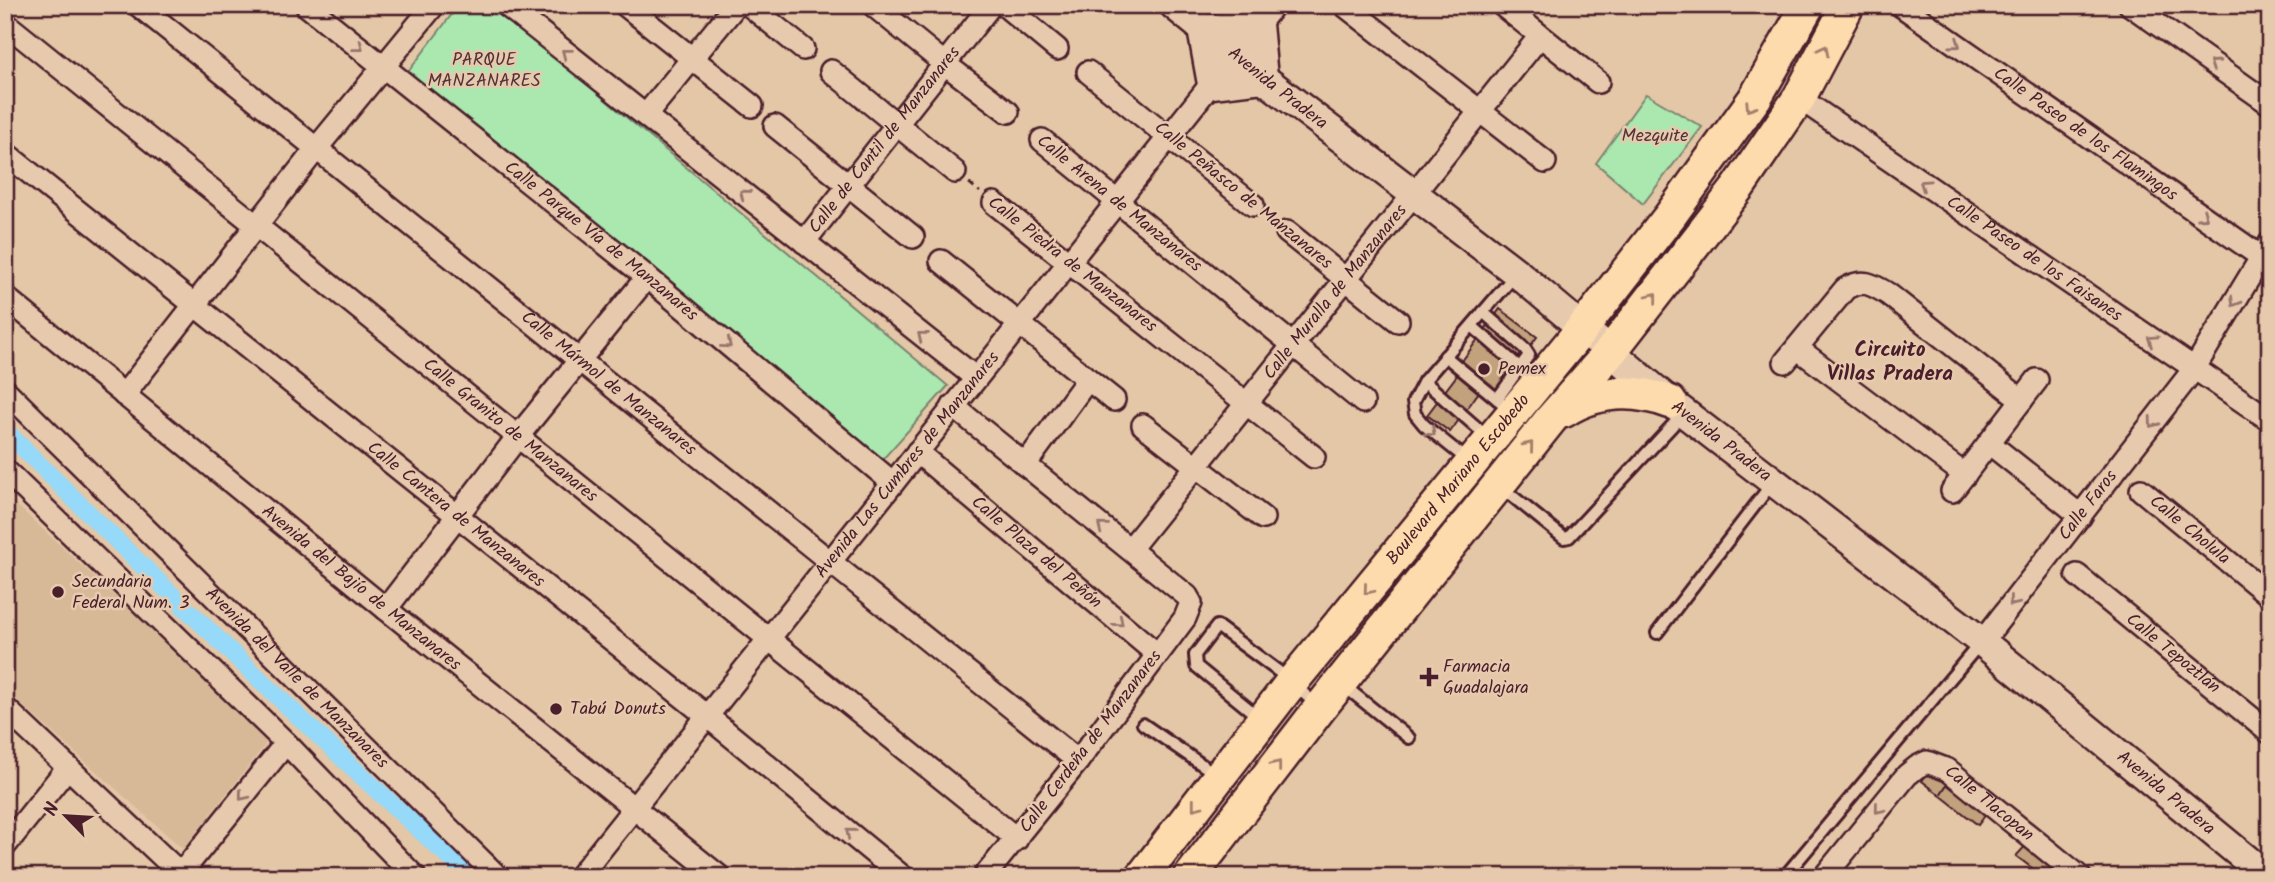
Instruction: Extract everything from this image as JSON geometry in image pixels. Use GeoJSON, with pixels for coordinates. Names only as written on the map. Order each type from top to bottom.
{"type":"FeatureCollection","features":[{"type":"Feature","properties":{"kind":"main road","name":"Boulevard Mariano Escobedo"},"geometry":{"type":"LineString","coordinates":[[1142,877],[1291,683],[1482,452],[1505,406],[1529,376],[1582,329],[1734,131],[1808,5]]}},
{"type":"Feature","properties":{"kind":"main road","name":"Boulevard Mariano Escobedo"},"geometry":{"type":"LineString","coordinates":[[1190,877],[1320,708],[1551,419],[1611,351],[1739,186],[1799,98],[1848,5]]}},
{"type":"Feature","properties":{"kind":"main road"},"geometry":{"type":"LineString","coordinates":[[1551,419],[1577,402],[1596,394],[1641,394],[1677,407]]}},
{"type":"Feature","properties":{"kind":"street","name":"Calle Mármol de Manzanares"},"geometry":{"type":"LineString","coordinates":[[138,5],[1078,761]]}},
{"type":"Feature","properties":{"kind":"street","name":"Calle Parque Vía de Manzanares"},"geometry":{"type":"LineString","coordinates":[[306,5],[647,277],[893,483]]}},
{"type":"Feature","properties":{"kind":"street"},"geometry":{"type":"LineString","coordinates":[[124,394],[433,5]]}},
{"type":"Feature","properties":{"kind":"street"},"geometry":{"type":"LineString","coordinates":[[506,5],[976,378]]}},
{"type":"Feature","properties":{"kind":"street"},"geometry":{"type":"LineString","coordinates":[[625,5],[752,106]]}},
{"type":"Feature","properties":{"kind":"street"},"geometry":{"type":"LineString","coordinates":[[646,115],[736,5]]}},
{"type":"Feature","properties":{"kind":"street"},"geometry":{"type":"LineString","coordinates":[[749,5],[803,49]]}},
{"type":"Feature","properties":{"kind":"street","name":"Calle de Cantil de Manzanares"},"geometry":{"type":"LineString","coordinates":[[804,242],[991,5]]}},
{"type":"Feature","properties":{"kind":"street"},"geometry":{"type":"LineString","coordinates":[[1004,5],[1057,49]]}},
{"type":"Feature","properties":{"kind":"street","name":"Avenida Pradera"},"geometry":{"type":"LineString","coordinates":[[1174,5],[1263,78],[1517,272],[1677,407],[1982,642],[2268,877]]}},
{"type":"Feature","properties":{"kind":"street"},"geometry":{"type":"LineString","coordinates":[[1344,5],[1545,162]]}},
{"type":"Feature","properties":{"kind":"street"},"geometry":{"type":"LineString","coordinates":[[1502,5],[1598,82]]}},
{"type":"Feature","properties":{"kind":"street","name":"Calle Paseo de los Flamingos"},"geometry":{"type":"LineString","coordinates":[[1900,5],[2267,254]]}},
{"type":"Feature","properties":{"kind":"street"},"geometry":{"type":"LineString","coordinates":[[2130,5],[2270,104]]}},
{"type":"Feature","properties":{"kind":"street"},"geometry":{"type":"LineString","coordinates":[[874,6],[1008,113]]}},
{"type":"Feature","properties":{"kind":"street"},"geometry":{"type":"LineString","coordinates":[[1266,15],[1263,78],[1212,85],[1202,29],[1266,15]]}},
{"type":"Feature","properties":{"kind":"street","name":"Avenida Las Cumbres de Manzanares"},"geometry":{"type":"LineString","coordinates":[[579,877],[1266,15]]}},
{"type":"Feature","properties":{"kind":"street","name":"Calle Granito de Manzanares"},"geometry":{"type":"LineString","coordinates":[[5,23],[1017,839]]}},
{"type":"Feature","properties":{"kind":"street","name":"Calle Muralla de Manzanares"},"geometry":{"type":"LineString","coordinates":[[1130,549],[1540,36]]}},
{"type":"Feature","properties":{"kind":"street"},"geometry":{"type":"LineString","coordinates":[[831,72],[955,172]]}},
{"type":"Feature","properties":{"kind":"street","name":"Calle Peñasco de Manzanares"},"geometry":{"type":"LineString","coordinates":[[1088,72],[1253,205]]}},
{"type":"Feature","properties":{"kind":"street","name":"Calle Paseo de los Faisanes"},"geometry":{"type":"LineString","coordinates":[[1799,98],[2270,419]]}},
{"type":"Feature","properties":{"kind":"street"},"geometry":{"type":"LineString","coordinates":[[775,126],[913,237]]}},
{"type":"Feature","properties":{"kind":"street","name":"Calle Arena de Manzanares"},"geometry":{"type":"LineString","coordinates":[[1042,140],[1363,402]]}},
{"type":"Feature","properties":{"kind":"street","name":"Calle Cantera de Manzanares"},"geometry":{"type":"LineString","coordinates":[[5,153],[707,716],[903,877]]}},
{"type":"Feature","properties":{"kind":"street","name":"Calle Piedra de Manzanares"},"geometry":{"type":"LineString","coordinates":[[994,204],[1314,457]]}},
{"type":"Feature","properties":{"kind":"street","name":"Calle Peñasco de Manzanares"},"geometry":{"type":"LineString","coordinates":[[1287,232],[1398,321]]}},
{"type":"Feature","properties":{"kind":"street","name":"Calle Faros"},"geometry":{"type":"LineString","coordinates":[[1982,642],[2194,369],[2267,254]]}},
{"type":"Feature","properties":{"kind":"street"},"geometry":{"type":"LineString","coordinates":[[941,261],[1114,400]]}},
{"type":"Feature","properties":{"kind":"street"},"geometry":{"type":"LineString","coordinates":[[386,609],[456,515],[647,277]]}},
{"type":"Feature","properties":{"kind":"street"},"geometry":{"type":"LineString","coordinates":[[2022,400],[1888,294],[1864,282],[1854,283],[1845,289],[1791,355],[1958,483],[2022,400],[2037,380]]}},
{"type":"Feature","properties":{"kind":"street","name":"Avenida del Bajío de Manzanares"},"geometry":{"type":"LineString","coordinates":[[5,297],[386,609],[720,877]]}},
{"type":"Feature","properties":{"kind":"street"},"geometry":{"type":"LineString","coordinates":[[1025,465],[1088,379]]}},
{"type":"Feature","properties":{"kind":"street","name":"Avenida del Valle de Manzanares"},"geometry":{"type":"LineString","coordinates":[[5,390],[498,877]]}},
{"type":"Feature","properties":{"kind":"street"},"geometry":{"type":"LineString","coordinates":[[953,406],[1130,549]]}},
{"type":"Feature","properties":{"kind":"street"},"geometry":{"type":"LineString","coordinates":[[1143,425],[1263,518]]}},
{"type":"Feature","properties":{"kind":"street"},"geometry":{"type":"LineString","coordinates":[[1989,443],[2081,516]]}},
{"type":"Feature","properties":{"kind":"street","name":"Calle Plaza del Peñón"},"geometry":{"type":"LineString","coordinates":[[917,452],[1157,654]]}},
{"type":"Feature","properties":{"kind":"street"},"geometry":{"type":"LineString","coordinates":[[5,470],[286,743],[415,877]]}},
{"type":"Feature","properties":{"kind":"street","name":"Calle Cholula"},"geometry":{"type":"LineString","coordinates":[[2141,490],[2270,596]]}},
{"type":"Feature","properties":{"kind":"street","name":"Calle Cerdeña de Manzanares"},"geometry":{"type":"LineString","coordinates":[[985,877],[1078,761],[1185,618],[1191,603],[1187,596],[1130,549]]}},
{"type":"Feature","properties":{"kind":"street","name":"Calle Tepoztlán"},"geometry":{"type":"LineString","coordinates":[[2077,575],[2270,733]]}},
{"type":"Feature","properties":{"kind":"street"},"geometry":{"type":"LineString","coordinates":[[5,708],[181,876],[286,743]]}},
{"type":"Feature","properties":{"kind":"street","name":"Calle Tlacopan"},"geometry":{"type":"LineString","coordinates":[[1824,877],[1907,775],[1927,762],[1948,770],[2080,877]]}},
{"type":"Feature","properties":{"kind":"street"},"geometry":{"type":"LineString","coordinates":[[5,846],[68,767]]}},
{"type":"Feature","properties":{"kind":"lane"},"geometry":{"type":"LineString","coordinates":[[1482,452],[1437,438],[1415,414],[1413,402],[1424,381],[1517,272]]}},
{"type":"Feature","properties":{"kind":"lane"},"geometry":{"type":"LineString","coordinates":[[1483,312],[1525,349],[1529,355],[1529,376]]}},
{"type":"Feature","properties":{"kind":"lane"},"geometry":{"type":"LineString","coordinates":[[1472,326],[1529,376]]}},
{"type":"Feature","properties":{"kind":"lane"},"geometry":{"type":"LineString","coordinates":[[1445,356],[1505,406]]}},
{"type":"Feature","properties":{"kind":"lane"},"geometry":{"type":"LineString","coordinates":[[1424,381],[1482,452]]}},
{"type":"Feature","properties":{"kind":"lane"},"geometry":{"type":"LineString","coordinates":[[1499,485],[1566,538],[1677,407]]}},
{"type":"Feature","properties":{"kind":"lane"},"geometry":{"type":"LineString","coordinates":[[1657,633],[1774,480]]}},
{"type":"Feature","properties":{"kind":"lane"},"geometry":{"type":"LineString","coordinates":[[1262,720],[1196,666],[1195,655],[1217,626],[1320,708]]}},
{"type":"Feature","properties":{"kind":"lane"},"geometry":{"type":"LineString","coordinates":[[1785,876],[1982,642]]}},
{"type":"Feature","properties":{"kind":"lane"},"geometry":{"type":"LineString","coordinates":[[1341,683],[1409,738]]}},
{"type":"Feature","properties":{"kind":"lane"},"geometry":{"type":"LineString","coordinates":[[1143,724],[1220,776]]}},
{"type":"Feature","properties":{"kind":"path","name":"Calle Piedra de Manzanares"},"geometry":{"type":"LineString","coordinates":[[955,172],[994,204]]}},
{"type":"Feature","properties":{"kind":"shaded area","name":"Secundaria Federal Num. 3"},"geometry":{"type":"Polygon","coordinates":[[[5,494],[269,740],[183,849],[5,690],[5,494]]]}},
{"type":"Feature","properties":{"kind":"green space","name":"PARQUE MANZANARES"},"geometry":{"type":"Polygon","coordinates":[[[459,5],[492,5],[948,386],[883,459],[405,76],[459,5]]]}},
{"type":"Feature","properties":{"kind":"green space","name":"Mezquite"},"geometry":{"type":"Polygon","coordinates":[[[1646,94],[1702,127],[1643,204],[1596,163],[1646,94]]]}},
{"type":"Feature","properties":{"kind":"building","name":"Pemex"},"geometry":{"type":"Polygon","coordinates":[[[1500,309],[1537,337],[1490,400],[1479,392],[1450,432],[1427,415],[1457,375],[1454,372],[1500,309]]]}},
{"type":"Feature","properties":{"kind":"building"},"geometry":{"type":"Polygon","coordinates":[[[1931,768],[1950,780],[1940,795],[1922,781],[1931,768]]]}},
{"type":"Feature","properties":{"kind":"building"},"geometry":{"type":"Polygon","coordinates":[[[1950,780],[1989,810],[1978,825],[1940,795],[1950,780]]]}},
{"type":"Feature","properties":{"kind":"building"},"geometry":{"type":"Polygon","coordinates":[[[2027,844],[2069,877],[2044,877],[2016,856],[2027,844]]]}},
{"type":"Feature","properties":{"kind":"waterway"},"geometry":{"type":"LineString","coordinates":[[5,430],[235,656],[471,877]]}},
{"type":"Feature","properties":{"kind":"place","name":"Pemex"},"geometry":{"type":"Point","coordinates":[1484,369]}},
{"type":"Feature","properties":{"kind":"place","name":"Secundaria Federal Num. 3"},"geometry":{"type":"Point","coordinates":[58,592]}},
{"type":"Feature","properties":{"kind":"place","name":"Farmacia Guadalajara"},"geometry":{"type":"Point","coordinates":[1429,677]}},
{"type":"Feature","properties":{"kind":"place","name":"Tabú Donuts"},"geometry":{"type":"Point","coordinates":[556,709]}},
{"type":"Feature","properties":{"kind":"district","name":"Circuito Villas Pradera"},"geometry":{"type":"Point","coordinates":[1890,362]}}]}
